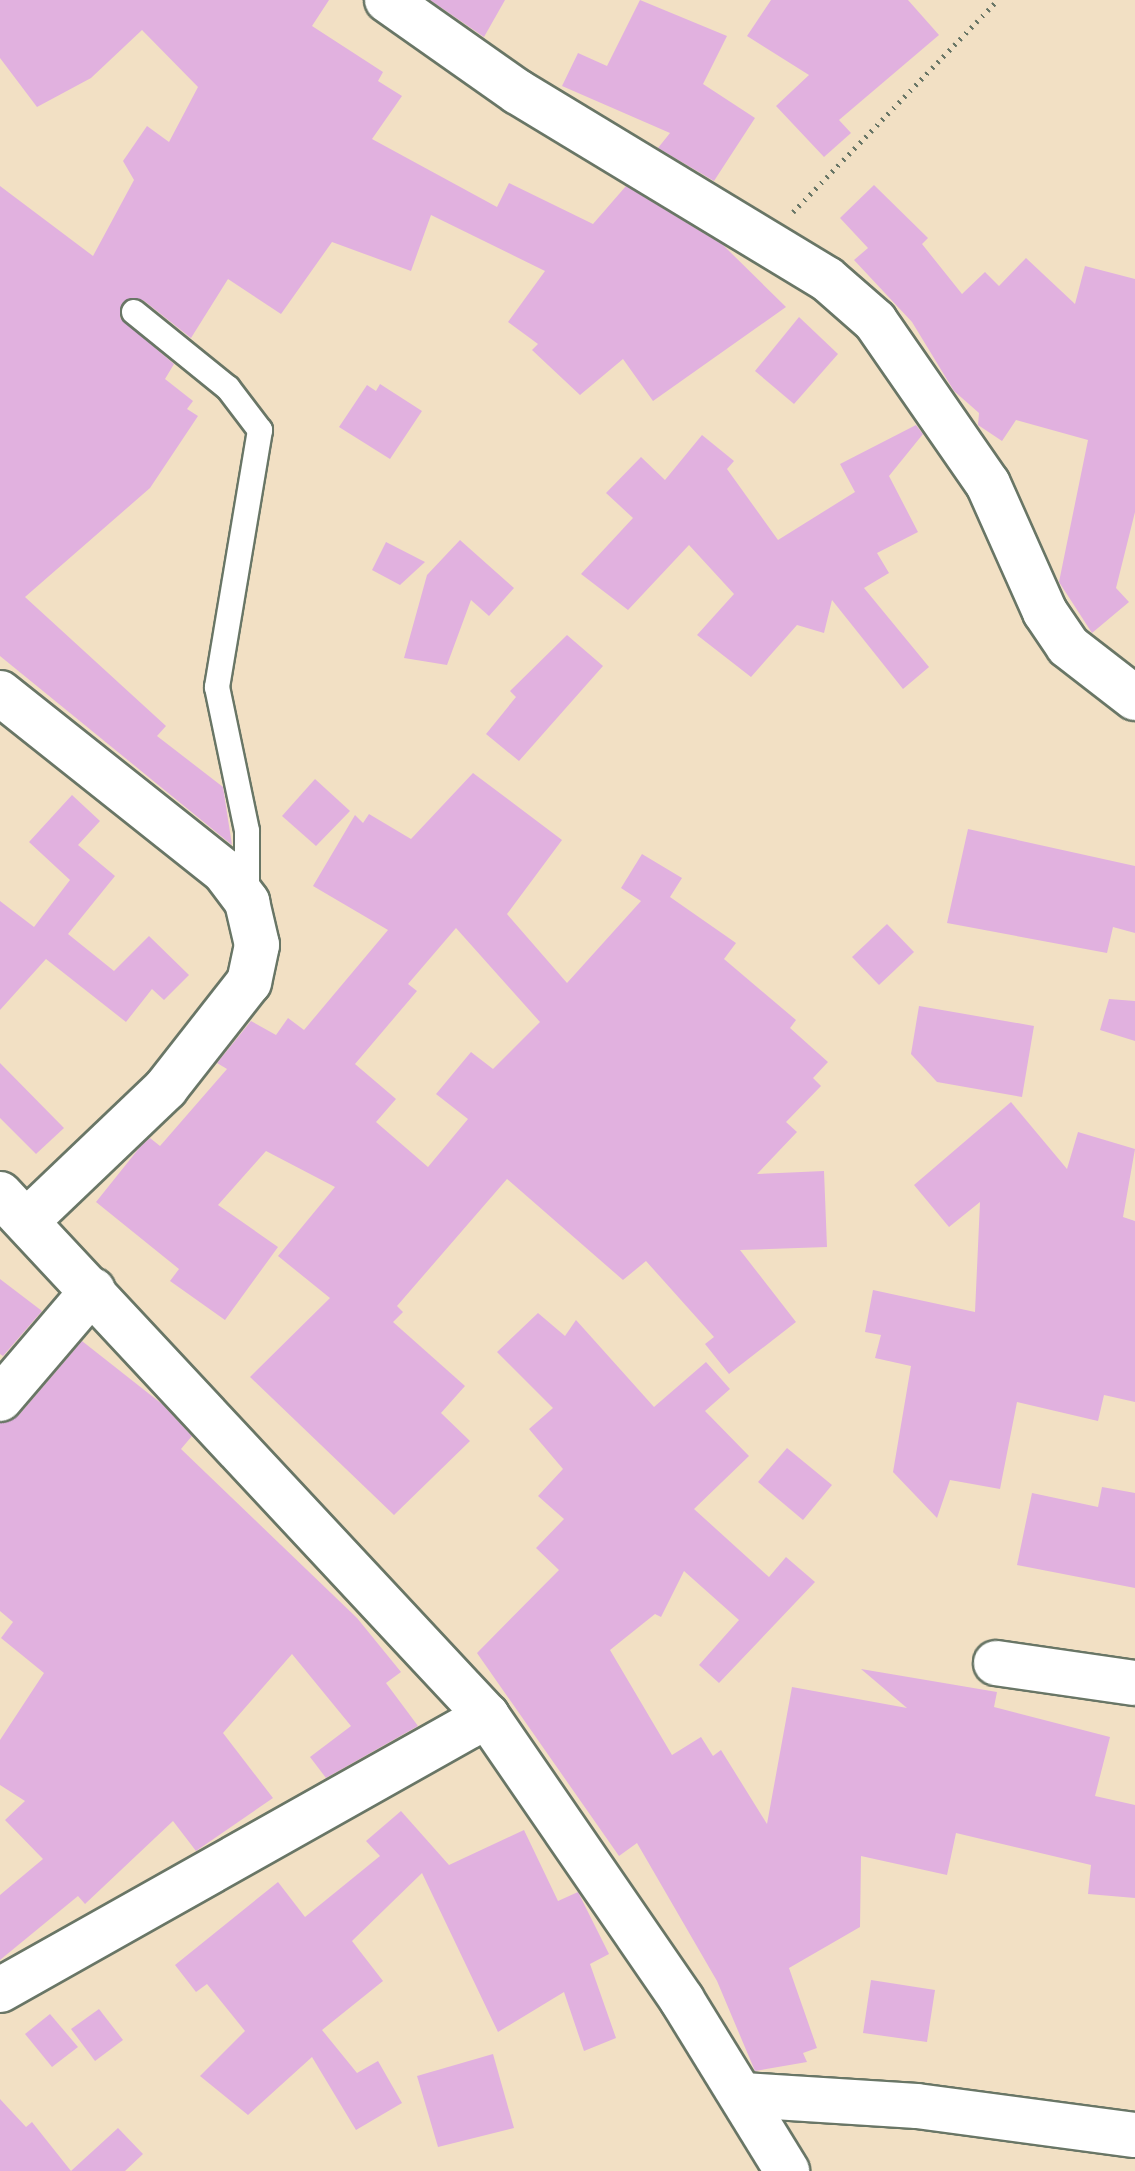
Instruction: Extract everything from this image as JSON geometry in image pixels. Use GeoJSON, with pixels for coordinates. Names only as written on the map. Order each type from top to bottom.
{"type":"FeatureCollection","features":[{"type":"Feature","properties":{"kind":"street"},"geometry":{"type":"LineString","coordinates":[[387,0],[762,244],[827,279],[875,321],[988,484],[1045,612],[1068,646],[1135,698]]}},
{"type":"Feature","properties":{"kind":"street"},"geometry":{"type":"LineString","coordinates":[[0,693],[224,871],[247,902],[257,945],[249,982],[166,1088],[13,1208],[93,1290],[487,1716],[743,2095],[787,2171]]}},
{"type":"Feature","properties":{"kind":"street"},"geometry":{"type":"LineString","coordinates":[[0,1399],[93,1290]]}},
{"type":"Feature","properties":{"kind":"street"},"geometry":{"type":"LineString","coordinates":[[996,1663],[1135,1683]]}},
{"type":"Feature","properties":{"kind":"street"},"geometry":{"type":"LineString","coordinates":[[0,1990],[487,1716]]}},
{"type":"Feature","properties":{"kind":"street"},"geometry":{"type":"LineString","coordinates":[[743,2095],[917,2106],[1135,2135]]}},
{"type":"Feature","properties":{"kind":"lane"},"geometry":{"type":"LineString","coordinates":[[134,312],[228,388],[260,430],[217,687],[247,831],[247,902]]}},
{"type":"Feature","properties":{"kind":"path"},"geometry":{"type":"LineString","coordinates":[[762,244],[998,0]]}},
{"type":"Feature","properties":{"kind":"building"},"geometry":{"type":"Polygon","coordinates":[[[0,0],[329,0],[312,26],[383,72],[378,81],[402,96],[372,139],[497,207],[509,183],[593,224],[626,186],[723,245],[786,307],[653,401],[623,359],[580,395],[532,350],[538,344],[508,322],[545,271],[431,215],[411,271],[332,242],[281,314],[228,279],[191,338],[143,300],[123,302],[120,318],[174,364],[165,379],[193,401],[187,409],[198,416],[150,488],[25,597],[166,726],[157,736],[223,787],[232,845],[0,656],[0,186],[93,256],[134,180],[123,161],[147,126],[169,142],[198,87],[142,30],[91,78],[37,107],[0,58],[0,0]]]}},
{"type":"Feature","properties":{"kind":"building"},"geometry":{"type":"Polygon","coordinates":[[[430,0],[505,0],[484,37],[430,0]]]}},
{"type":"Feature","properties":{"kind":"building"},"geometry":{"type":"Polygon","coordinates":[[[640,0],[727,36],[703,84],[755,118],[714,181],[658,148],[670,133],[562,86],[578,53],[607,66],[640,0]]]}},
{"type":"Feature","properties":{"kind":"building"},"geometry":{"type":"Polygon","coordinates":[[[771,0],[908,0],[939,35],[839,120],[851,133],[824,157],[776,106],[809,75],[747,36],[771,0]]]}},
{"type":"Feature","properties":{"kind":"building"},"geometry":{"type":"Polygon","coordinates":[[[874,185],[928,238],[922,244],[962,294],[985,272],[999,286],[1026,258],[1075,304],[1085,266],[1135,279],[1135,512],[1116,588],[1129,602],[1092,633],[1059,582],[1088,440],[1016,420],[1002,441],[978,425],[979,413],[954,391],[912,322],[854,260],[868,248],[840,218],[874,185]]]}},
{"type":"Feature","properties":{"kind":"building"},"geometry":{"type":"Polygon","coordinates":[[[799,317],[838,354],[794,404],[755,371],[799,317]]]}},
{"type":"Feature","properties":{"kind":"building"},"geometry":{"type":"Polygon","coordinates":[[[380,384],[422,411],[390,459],[339,427],[367,385],[376,391],[380,384]]]}},
{"type":"Feature","properties":{"kind":"building"},"geometry":{"type":"Polygon","coordinates":[[[916,425],[923,434],[889,476],[918,532],[877,553],[889,573],[864,588],[929,667],[903,689],[832,600],[824,633],[797,625],[751,677],[697,635],[734,594],[689,545],[628,610],[581,574],[633,518],[606,493],[641,457],[665,480],[702,435],[734,461],[727,469],[778,540],[855,492],[840,464],[916,425]]]}},
{"type":"Feature","properties":{"kind":"building"},"geometry":{"type":"Polygon","coordinates":[[[460,540],[514,588],[489,616],[471,600],[447,665],[404,658],[427,575],[460,540]]]}},
{"type":"Feature","properties":{"kind":"building"},"geometry":{"type":"Polygon","coordinates":[[[386,542],[425,562],[400,585],[372,570],[386,542]]]}},
{"type":"Feature","properties":{"kind":"building"},"geometry":{"type":"Polygon","coordinates":[[[567,635],[603,666],[519,761],[486,734],[516,697],[510,691],[567,635]]]}},
{"type":"Feature","properties":{"kind":"building"},"geometry":{"type":"Polygon","coordinates":[[[473,773],[562,840],[507,914],[567,983],[641,901],[621,888],[642,854],[682,878],[670,897],[736,943],[724,959],[796,1020],[790,1028],[828,1062],[813,1078],[821,1086],[786,1122],[797,1132],[757,1174],[824,1171],[827,1247],[740,1250],[796,1322],[729,1374],[705,1344],[714,1337],[646,1261],[623,1280],[507,1179],[397,1306],[403,1312],[393,1322],[465,1386],[441,1413],[470,1441],[394,1515],[250,1377],[330,1298],[278,1256],[335,1187],[266,1151],[218,1205],[278,1247],[225,1320],[170,1281],[179,1269],[96,1202],[140,1147],[150,1138],[160,1146],[227,1069],[217,1063],[251,1021],[276,1035],[288,1018],[304,1030],[388,930],[313,886],[355,815],[363,823],[369,814],[411,839],[473,773]],[[456,928],[408,984],[417,991],[355,1064],[396,1099],[376,1122],[428,1167],[468,1119],[436,1094],[471,1052],[493,1069],[540,1022],[456,928]]]}},
{"type":"Feature","properties":{"kind":"building"},"geometry":{"type":"Polygon","coordinates":[[[315,779],[350,811],[316,846],[282,816],[315,779]]]}},
{"type":"Feature","properties":{"kind":"building"},"geometry":{"type":"Polygon","coordinates":[[[72,795],[100,821],[78,845],[115,876],[68,934],[114,971],[149,936],[189,975],[164,1000],[152,989],[126,1022],[46,959],[0,1010],[0,901],[34,927],[70,880],[29,842],[72,795]]]}},
{"type":"Feature","properties":{"kind":"building"},"geometry":{"type":"Polygon","coordinates":[[[968,829],[1135,866],[1135,933],[1113,927],[1107,953],[947,923],[968,829]]]}},
{"type":"Feature","properties":{"kind":"building"},"geometry":{"type":"Polygon","coordinates":[[[887,924],[914,952],[879,985],[852,957],[887,924]]]}},
{"type":"Feature","properties":{"kind":"building"},"geometry":{"type":"Polygon","coordinates":[[[1109,999],[1135,1001],[1135,1041],[1100,1030],[1109,999]]]}},
{"type":"Feature","properties":{"kind":"building"},"geometry":{"type":"Polygon","coordinates":[[[919,1006],[1034,1026],[1022,1097],[937,1082],[911,1054],[919,1006]]]}},
{"type":"Feature","properties":{"kind":"building"},"geometry":{"type":"Polygon","coordinates":[[[0,1063],[64,1128],[36,1154],[0,1118],[0,1063]]]}},
{"type":"Feature","properties":{"kind":"building"},"geometry":{"type":"Polygon","coordinates":[[[1011,1102],[1067,1169],[1078,1132],[1135,1149],[1123,1217],[1135,1221],[1135,1402],[1104,1395],[1098,1421],[1017,1402],[1000,1489],[950,1480],[937,1518],[893,1472],[911,1366],[875,1358],[881,1335],[865,1332],[873,1290],[975,1312],[980,1202],[949,1227],[914,1185],[1011,1102]]]}},
{"type":"Feature","properties":{"kind":"building"},"geometry":{"type":"Polygon","coordinates":[[[0,1279],[42,1311],[3,1356],[0,1354],[0,1279]]]}},
{"type":"Feature","properties":{"kind":"building"},"geometry":{"type":"Polygon","coordinates":[[[538,1313],[565,1336],[576,1320],[654,1407],[706,1362],[730,1389],[705,1411],[749,1456],[694,1509],[769,1577],[786,1557],[815,1582],[719,1683],[699,1665],[739,1620],[684,1571],[661,1617],[655,1614],[610,1650],[672,1755],[701,1737],[713,1756],[721,1750],[767,1824],[792,1687],[907,1708],[861,1669],[997,1692],[994,1707],[1110,1737],[1095,1796],[1135,1805],[1135,1898],[1088,1894],[1091,1865],[956,1833],[947,1875],[861,1856],[860,1927],[789,1968],[817,2048],[803,2053],[807,2062],[755,2071],[717,1981],[637,1843],[619,1856],[477,1653],[559,1570],[536,1548],[564,1519],[538,1496],[563,1469],[529,1429],[553,1408],[497,1352],[538,1313]]]}},
{"type":"Feature","properties":{"kind":"building"},"geometry":{"type":"Polygon","coordinates":[[[82,1341],[162,1404],[192,1436],[181,1449],[357,1618],[401,1672],[386,1683],[418,1726],[326,1778],[310,1757],[351,1726],[292,1654],[223,1733],[273,1798],[196,1851],[173,1821],[85,1904],[78,1896],[0,1960],[0,1895],[43,1859],[5,1820],[25,1801],[0,1785],[0,1740],[44,1673],[1,1638],[13,1622],[0,1611],[0,1423],[19,1415],[82,1341]]]}},
{"type":"Feature","properties":{"kind":"building"},"geometry":{"type":"Polygon","coordinates":[[[787,1448],[832,1485],[803,1520],[758,1482],[787,1448]]]}},
{"type":"Feature","properties":{"kind":"building"},"geometry":{"type":"Polygon","coordinates":[[[1102,1487],[1135,1493],[1135,1588],[1017,1565],[1032,1493],[1098,1507],[1102,1487]]]}},
{"type":"Feature","properties":{"kind":"building"},"geometry":{"type":"Polygon","coordinates":[[[401,1811],[449,1865],[524,1830],[558,1901],[578,1892],[609,1954],[590,1964],[616,2038],[584,2051],[564,1992],[498,2032],[422,1873],[352,1941],[383,1981],[322,2030],[357,2073],[378,2061],[402,2103],[356,2130],[312,2057],[248,2115],[200,2076],[245,2031],[207,1984],[196,1992],[175,1965],[278,1882],[305,1917],[380,1856],[366,1841],[401,1811]]]}},
{"type":"Feature","properties":{"kind":"building"},"geometry":{"type":"Polygon","coordinates":[[[871,1980],[935,1990],[927,2042],[863,2033],[871,1980]]]}},
{"type":"Feature","properties":{"kind":"building"},"geometry":{"type":"Polygon","coordinates":[[[99,2009],[123,2040],[95,2061],[71,2029],[99,2009]]]}},
{"type":"Feature","properties":{"kind":"building"},"geometry":{"type":"Polygon","coordinates":[[[50,2014],[78,2047],[52,2067],[25,2034],[50,2014]]]}},
{"type":"Feature","properties":{"kind":"building"},"geometry":{"type":"Polygon","coordinates":[[[493,2054],[514,2128],[438,2147],[417,2076],[493,2054]]]}},
{"type":"Feature","properties":{"kind":"building"},"geometry":{"type":"Polygon","coordinates":[[[0,2099],[26,2127],[32,2122],[71,2171],[0,2171],[0,2099]]]}},
{"type":"Feature","properties":{"kind":"building"},"geometry":{"type":"Polygon","coordinates":[[[118,2128],[143,2154],[125,2171],[71,2171],[118,2128]]]}}]}
